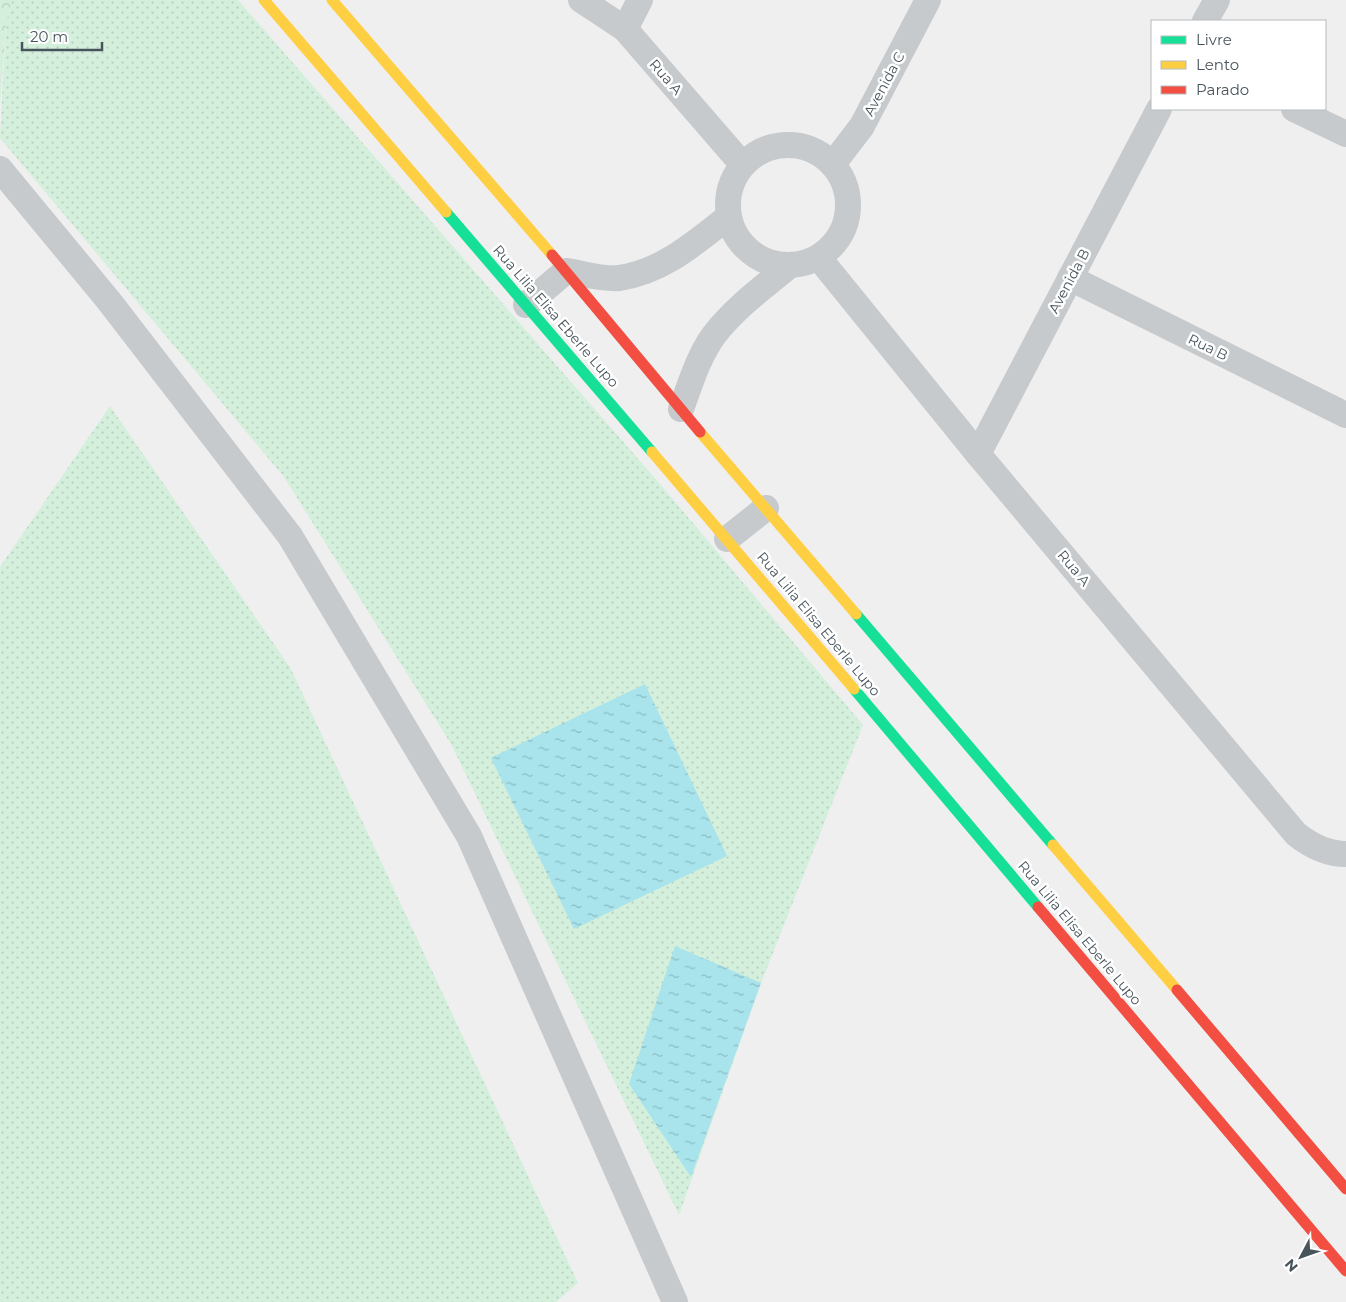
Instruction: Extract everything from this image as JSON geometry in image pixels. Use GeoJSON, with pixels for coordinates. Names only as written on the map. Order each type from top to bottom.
{"type":"FeatureCollection","features":[{"type":"Feature","properties":{"kind":"street","name":"Rua Lilia Elisa Eberle Lupo"},"geometry":{"type":"LineString","coordinates":[[264,0],[728,539],[1346,1271]]}},
{"type":"Feature","properties":{"kind":"street"},"geometry":{"type":"LineString","coordinates":[[332,0],[566,271],[681,409],[1346,1189]]}},
{"type":"Feature","properties":{"kind":"street","name":"Rua A"},"geometry":{"type":"LineString","coordinates":[[581,0],[625,29],[742,164]]}},
{"type":"Feature","properties":{"kind":"street"},"geometry":{"type":"LineString","coordinates":[[625,29],[640,0]]}},
{"type":"Feature","properties":{"kind":"street","name":"Avenida C"},"geometry":{"type":"LineString","coordinates":[[833,164],[862,126],[928,0]]}},
{"type":"Feature","properties":{"kind":"street"},"geometry":{"type":"LineString","coordinates":[[1206,20],[1216,0]]}},
{"type":"Feature","properties":{"kind":"street","name":"Avenida B"},"geometry":{"type":"LineString","coordinates":[[978,454],[1158,110]]}},
{"type":"Feature","properties":{"kind":"street"},"geometry":{"type":"LineString","coordinates":[[1296,110],[1346,134]]}},
{"type":"Feature","properties":{"kind":"street"},"geometry":{"type":"LineString","coordinates":[[681,409],[697,366],[714,336],[748,298],[788,267],[819,258],[843,232],[849,197],[833,164],[804,146],[771,146],[742,164],[729,189],[728,217],[739,242],[760,260],[788,267]]}},
{"type":"Feature","properties":{"kind":"street"},"geometry":{"type":"LineString","coordinates":[[0,169],[109,301],[290,536],[469,836],[674,1302]]}},
{"type":"Feature","properties":{"kind":"street"},"geometry":{"type":"LineString","coordinates":[[526,304],[566,271],[618,278],[653,270],[685,250],[728,217]]}},
{"type":"Feature","properties":{"kind":"street","name":"Rua A"},"geometry":{"type":"LineString","coordinates":[[819,258],[978,454],[1296,834],[1321,850],[1346,854]]}},
{"type":"Feature","properties":{"kind":"street","name":"Rua B"},"geometry":{"type":"LineString","coordinates":[[1070,278],[1346,415]]}},
{"type":"Feature","properties":{"kind":"street"},"geometry":{"type":"LineString","coordinates":[[728,539],[766,508]]}},
{"type":"Feature","properties":{"kind":"green space"},"geometry":{"type":"Polygon","coordinates":[[[0,0],[12,0],[6,23],[0,105],[0,0]]]}},
{"type":"Feature","properties":{"kind":"green space"},"geometry":{"type":"Polygon","coordinates":[[[12,0],[238,0],[660,484],[863,725],[761,983],[679,1215],[451,744],[284,477],[0,138],[6,23],[12,0]]]}},
{"type":"Feature","properties":{"kind":"green space"},"geometry":{"type":"Polygon","coordinates":[[[110,406],[291,669],[578,1283],[556,1302],[0,1302],[0,567],[110,406]]]}},
{"type":"Feature","properties":{"kind":"water"},"geometry":{"type":"Polygon","coordinates":[[[645,684],[727,856],[574,929],[491,758],[645,684]]]}},
{"type":"Feature","properties":{"kind":"water"},"geometry":{"type":"Polygon","coordinates":[[[675,946],[761,983],[691,1177],[629,1084],[675,946]]]}},
{"type":"Feature","properties":{"kind":"traffic: fast"},"geometry":{"type":"LineString","coordinates":[[446,212],[652,452]]}},
{"type":"Feature","properties":{"kind":"traffic: fast"},"geometry":{"type":"LineString","coordinates":[[856,614],[1053,845]]}},
{"type":"Feature","properties":{"kind":"traffic: fast"},"geometry":{"type":"LineString","coordinates":[[854,689],[1038,907]]}},
{"type":"Feature","properties":{"kind":"traffic: slow"},"geometry":{"type":"LineString","coordinates":[[264,0],[446,212]]}},
{"type":"Feature","properties":{"kind":"traffic: slow"},"geometry":{"type":"LineString","coordinates":[[332,0],[552,255]]}},
{"type":"Feature","properties":{"kind":"traffic: slow"},"geometry":{"type":"LineString","coordinates":[[700,432],[856,614]]}},
{"type":"Feature","properties":{"kind":"traffic: slow"},"geometry":{"type":"LineString","coordinates":[[652,452],[854,689]]}},
{"type":"Feature","properties":{"kind":"traffic: slow"},"geometry":{"type":"LineString","coordinates":[[1053,845],[1177,990]]}},
{"type":"Feature","properties":{"kind":"traffic: jam"},"geometry":{"type":"LineString","coordinates":[[552,255],[700,432]]}},
{"type":"Feature","properties":{"kind":"traffic: jam"},"geometry":{"type":"LineString","coordinates":[[1038,907],[1346,1271]]}},
{"type":"Feature","properties":{"kind":"traffic: jam"},"geometry":{"type":"LineString","coordinates":[[1177,990],[1346,1189]]}}]}
